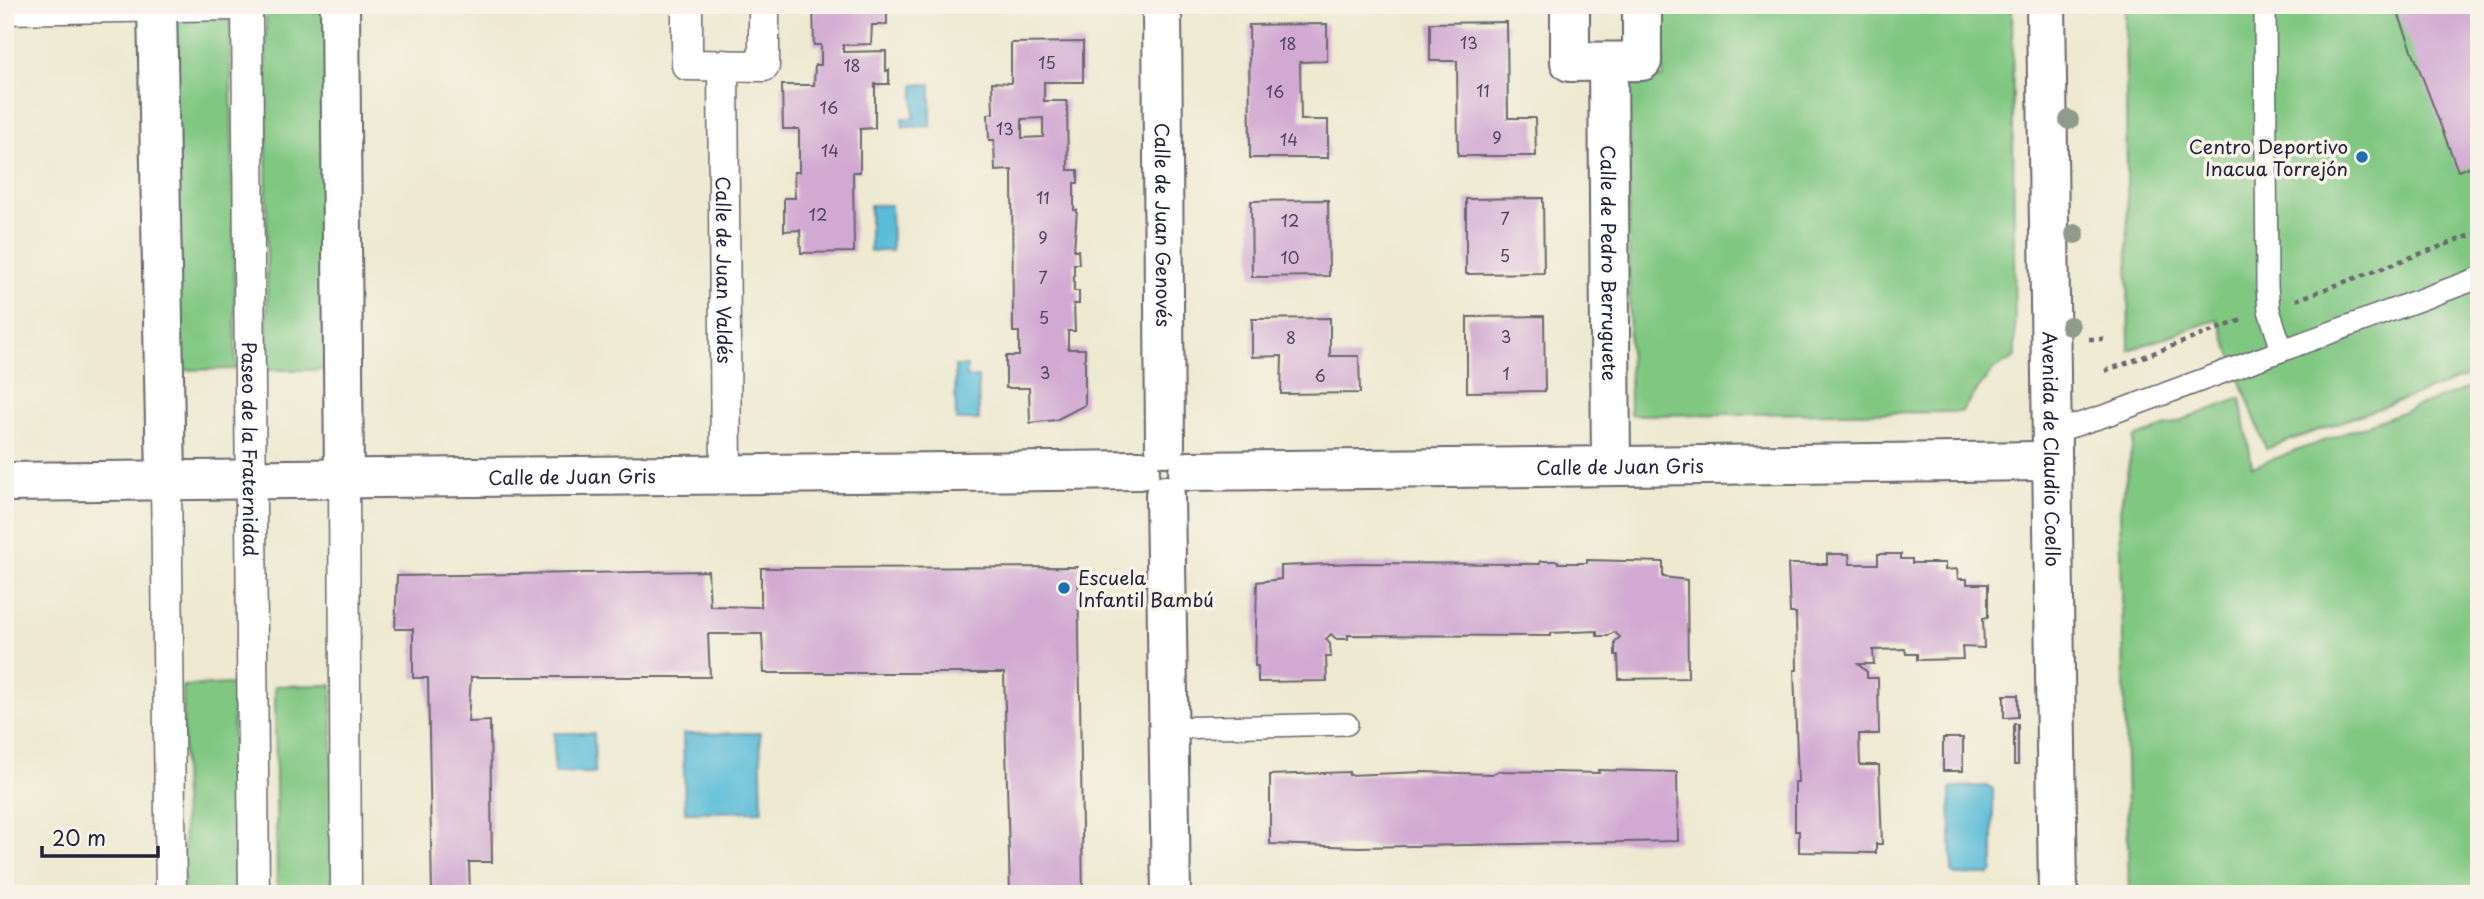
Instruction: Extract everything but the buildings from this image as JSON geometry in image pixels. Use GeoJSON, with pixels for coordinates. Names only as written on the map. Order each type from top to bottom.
{"type":"FeatureCollection","features":[{"type":"Feature","properties":{"kind":"street"},"geometry":{"type":"LineString","coordinates":[[157,5],[171,894]]}},
{"type":"Feature","properties":{"kind":"street"},"geometry":{"type":"LineString","coordinates":[[5,9],[234,5]]}},
{"type":"Feature","properties":{"kind":"street","name":"Paseo de la Fraternidad"},"geometry":{"type":"LineString","coordinates":[[247,5],[254,894]]}},
{"type":"Feature","properties":{"kind":"street"},"geometry":{"type":"LineString","coordinates":[[340,5],[346,894]]}},
{"type":"Feature","properties":{"kind":"street"},"geometry":{"type":"LineString","coordinates":[[687,5],[687,65],[764,66],[764,5]]}},
{"type":"Feature","properties":{"kind":"street","name":"Calle de Juan Genovés"},"geometry":{"type":"LineString","coordinates":[[1162,5],[1171,894]]}},
{"type":"Feature","properties":{"kind":"street"},"geometry":{"type":"LineString","coordinates":[[1570,5],[1570,62],[1642,61],[1642,5]]}},
{"type":"Feature","properties":{"kind":"street","name":"Avenida de Claudio Coello"},"geometry":{"type":"LineString","coordinates":[[2046,5],[2057,894]]}},
{"type":"Feature","properties":{"kind":"street","name":"Calle de Pedro Berruguete"},"geometry":{"type":"LineString","coordinates":[[1608,62],[1611,466]]}},
{"type":"Feature","properties":{"kind":"street","name":"Calle de Juan Valdés"},"geometry":{"type":"LineString","coordinates":[[723,65],[726,475]]}},
{"type":"Feature","properties":{"kind":"street","name":"Calle de Juan Gris"},"geometry":{"type":"LineString","coordinates":[[5,482],[1611,466],[2051,443]]}},
{"type":"Feature","properties":{"kind":"lane"},"geometry":{"type":"LineString","coordinates":[[2265,5],[2267,288],[2269,310],[2282,350]]}},
{"type":"Feature","properties":{"kind":"lane"},"geometry":{"type":"LineString","coordinates":[[2051,443],[2070,426],[2107,415],[2479,278]]}},
{"type":"Feature","properties":{"kind":"lane"},"geometry":{"type":"LineString","coordinates":[[1169,728],[1347,724]]}},
{"type":"Feature","properties":{"kind":"green space"},"geometry":{"type":"Polygon","coordinates":[[[1662,5],[2012,5],[2015,357],[1992,371],[1961,412],[1630,415],[1628,77],[1663,78],[1662,5]]]}},
{"type":"Feature","properties":{"kind":"green space","name":"Centro Deportivo Inacua Torrejón"},"geometry":{"type":"Polygon","coordinates":[[[2125,5],[2479,5],[2479,372],[2266,449],[2218,319],[2129,350],[2125,5]]]}},
{"type":"Feature","properties":{"kind":"green space"},"geometry":{"type":"Polygon","coordinates":[[[266,11],[328,12],[329,370],[267,370],[266,11]]]}},
{"type":"Feature","properties":{"kind":"green space"},"geometry":{"type":"Polygon","coordinates":[[[230,14],[236,369],[176,370],[171,15],[230,14]]]}},
{"type":"Feature","properties":{"kind":"green space"},"geometry":{"type":"Polygon","coordinates":[[[2479,384],[2479,894],[2129,894],[2120,509],[2134,438],[2241,398],[2252,467],[2479,384]]]}},
{"type":"Feature","properties":{"kind":"green space"},"geometry":{"type":"Polygon","coordinates":[[[233,684],[235,894],[184,894],[183,686],[233,684]]]}},
{"type":"Feature","properties":{"kind":"green space"},"geometry":{"type":"Polygon","coordinates":[[[332,685],[332,894],[277,894],[275,686],[332,685]]]}},
{"type":"Feature","properties":{"kind":"water"},"geometry":{"type":"Polygon","coordinates":[[[931,84],[931,126],[903,127],[902,118],[914,118],[914,85],[931,84]]]}},
{"type":"Feature","properties":{"kind":"water"},"geometry":{"type":"Polygon","coordinates":[[[870,205],[891,205],[892,251],[870,251],[870,205]]]}},
{"type":"Feature","properties":{"kind":"water"},"geometry":{"type":"Polygon","coordinates":[[[955,366],[967,366],[967,377],[978,377],[979,420],[956,420],[955,366]]]}},
{"type":"Feature","properties":{"kind":"water"},"geometry":{"type":"Polygon","coordinates":[[[554,733],[594,733],[595,773],[554,773],[554,733]]]}},
{"type":"Feature","properties":{"kind":"water"},"geometry":{"type":"Polygon","coordinates":[[[760,733],[762,811],[685,812],[683,734],[760,733]]]}},
{"type":"Feature","properties":{"kind":"water"},"geometry":{"type":"Polygon","coordinates":[[[1988,786],[1993,789],[1993,871],[1989,875],[1955,875],[1952,872],[1950,790],[1954,787],[1988,786]]]}},
{"type":"Feature","properties":{"kind":"place","name":"Centro Deportivo Inacua Torrejón"},"geometry":{"type":"Point","coordinates":[2362,157]}},
{"type":"Feature","properties":{"kind":"place","name":"Escuela Infantil Bambú"},"geometry":{"type":"Point","coordinates":[1064,588]}}]}
